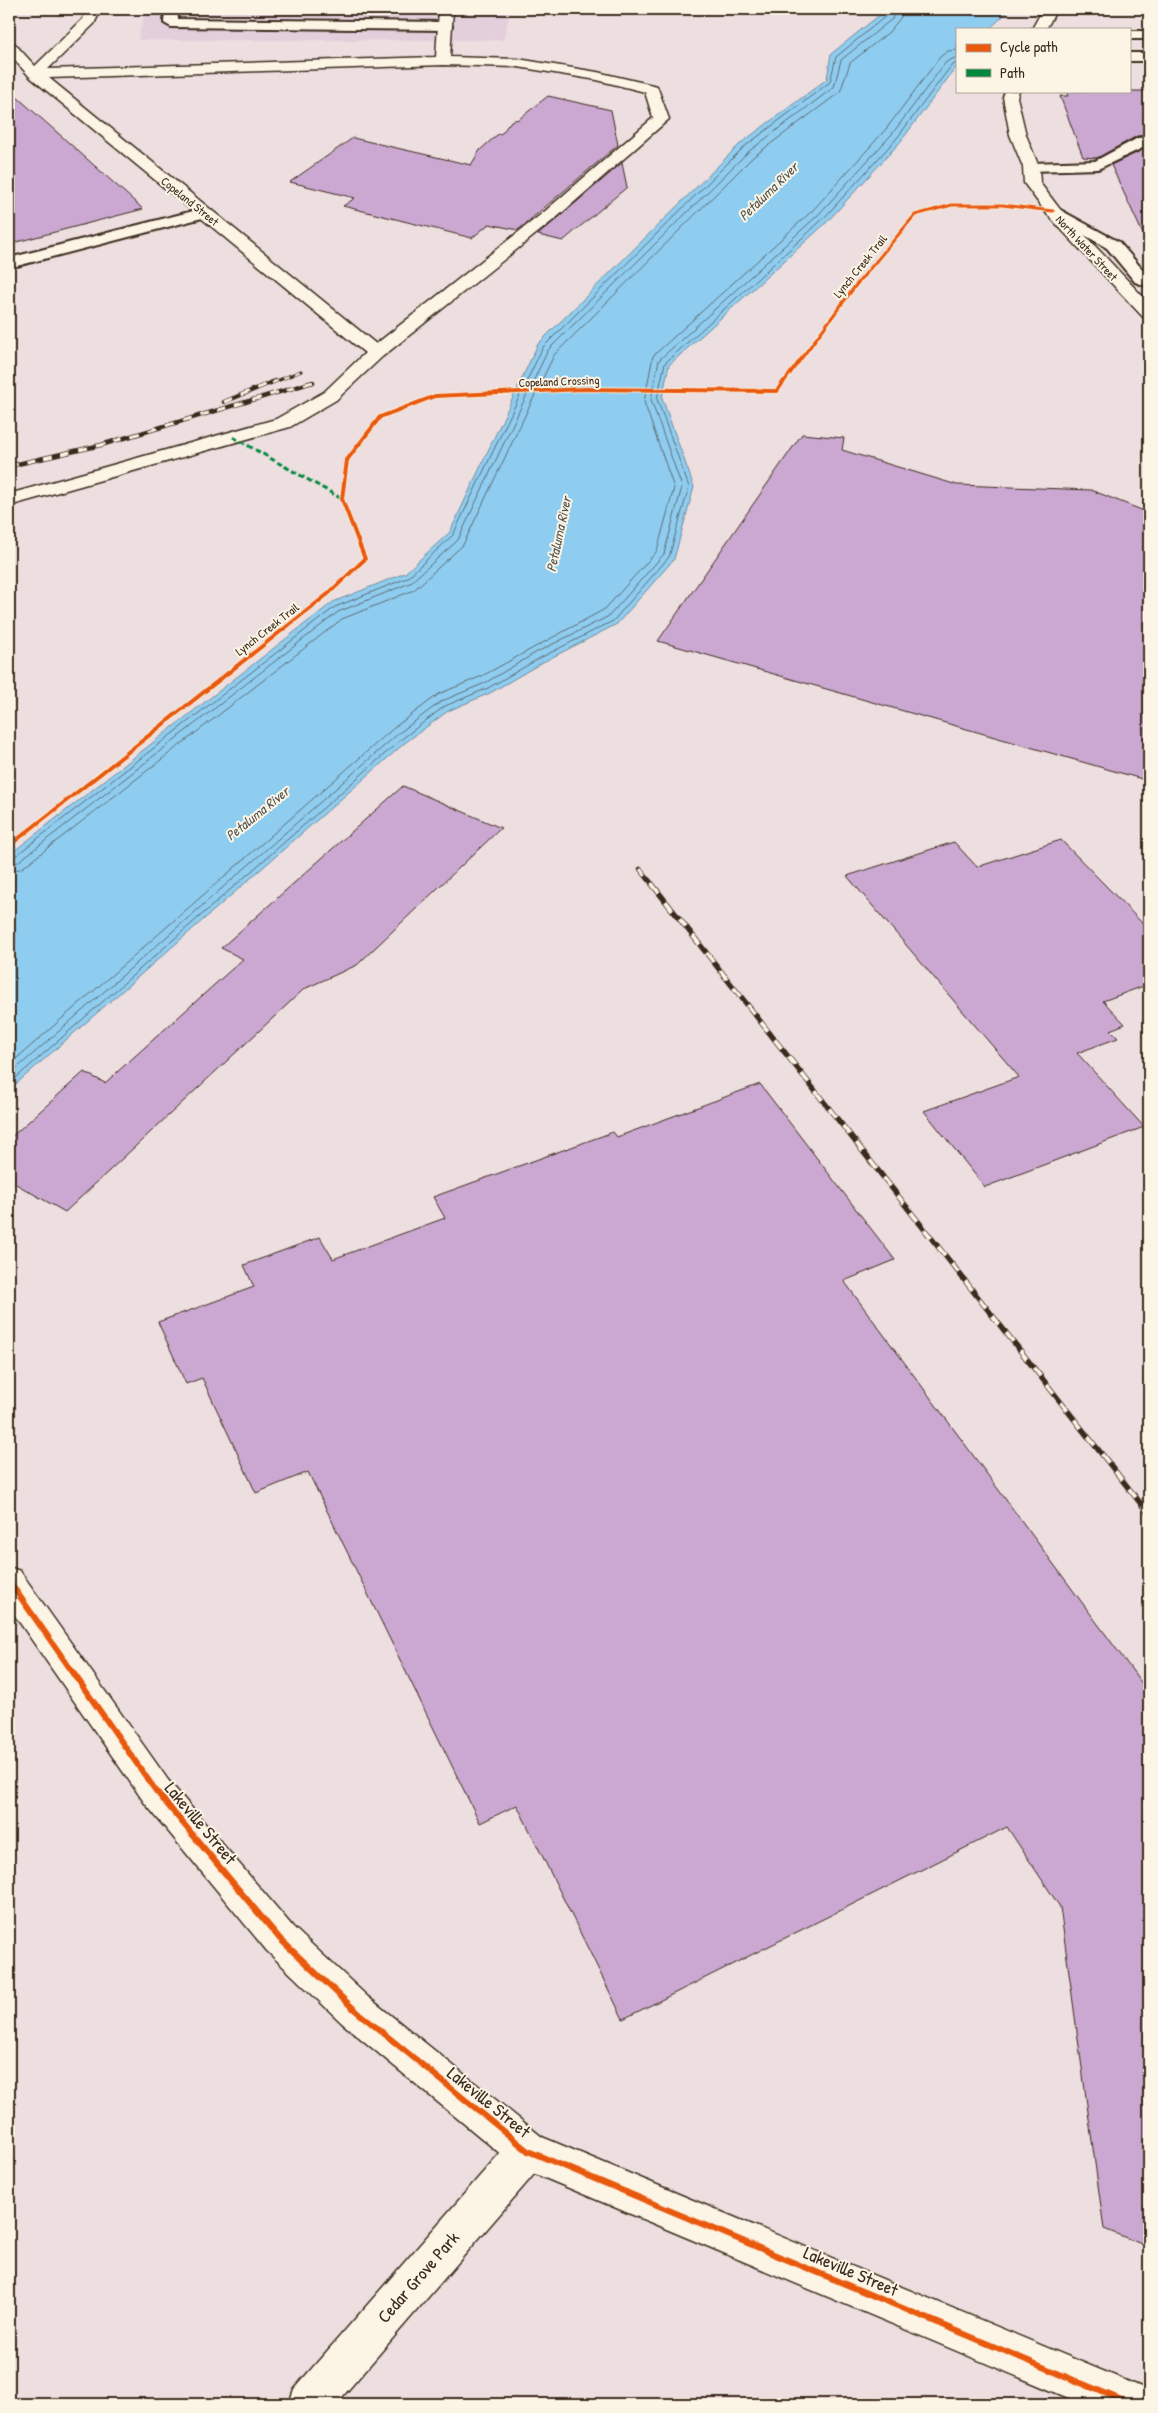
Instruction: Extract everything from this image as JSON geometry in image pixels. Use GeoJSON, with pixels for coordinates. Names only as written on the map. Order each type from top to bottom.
{"type":"FeatureCollection","features":[{"type":"Feature","properties":{"kind":"street"},"geometry":{"type":"LineString","coordinates":[[34,74],[89,21],[94,9]]}},
{"type":"Feature","properties":{"kind":"street"},"geometry":{"type":"LineString","coordinates":[[443,61],[446,9]]}},
{"type":"Feature","properties":{"kind":"street"},"geometry":{"type":"LineString","coordinates":[[1040,28],[1050,9]]}},
{"type":"Feature","properties":{"kind":"street","name":"Copeland Street"},"geometry":{"type":"LineString","coordinates":[[9,46],[34,74],[376,353]]}},
{"type":"Feature","properties":{"kind":"street"},"geometry":{"type":"LineString","coordinates":[[9,500],[283,423],[330,396],[376,353],[550,215],[661,119],[652,89],[596,76],[518,64],[443,61],[34,74]]}},
{"type":"Feature","properties":{"kind":"street","name":"North Water Street"},"geometry":{"type":"LineString","coordinates":[[1012,92],[1010,97],[1018,135],[1031,167],[1032,183],[1053,211],[1149,313]]}},
{"type":"Feature","properties":{"kind":"street","name":"Lakeville Street"},"geometry":{"type":"LineString","coordinates":[[9,1581],[156,1792],[280,1940],[355,2010],[528,2151],[1131,2404]]}},
{"type":"Feature","properties":{"kind":"street","name":"Cedar Grove Park"},"geometry":{"type":"LineString","coordinates":[[309,2404],[528,2151]]}},
{"type":"Feature","properties":{"kind":"lane"},"geometry":{"type":"LineString","coordinates":[[171,9],[171,23],[445,26]]}},
{"type":"Feature","properties":{"kind":"lane"},"geometry":{"type":"LineString","coordinates":[[1130,35],[1149,35]]}},
{"type":"Feature","properties":{"kind":"lane"},"geometry":{"type":"LineString","coordinates":[[1130,57],[1149,57]]}},
{"type":"Feature","properties":{"kind":"lane"},"geometry":{"type":"LineString","coordinates":[[1031,167],[1098,165],[1143,141],[1149,141]]}},
{"type":"Feature","properties":{"kind":"lane"},"geometry":{"type":"LineString","coordinates":[[1053,211],[1113,245],[1141,279],[1149,282]]}},
{"type":"Feature","properties":{"kind":"lane"},"geometry":{"type":"LineString","coordinates":[[9,263],[206,213]]}},
{"type":"Feature","properties":{"kind":"shaded area"},"geometry":{"type":"Polygon","coordinates":[[[146,9],[511,9],[503,40],[138,40],[146,9]]]}},
{"type":"Feature","properties":{"kind":"water","name":"Petaluma River"},"geometry":{"type":"Polygon","coordinates":[[[887,9],[1011,9],[990,28],[956,28],[956,67],[901,141],[826,223],[669,365],[662,398],[694,487],[674,559],[617,624],[543,662],[490,693],[448,711],[406,742],[9,1090],[9,855],[333,602],[405,573],[450,532],[538,344],[741,143],[827,79],[831,54],[887,9]]]}},
{"type":"Feature","properties":{"kind":"building"},"geometry":{"type":"Polygon","coordinates":[[[9,90],[59,134],[143,209],[9,244],[9,90]]]}},
{"type":"Feature","properties":{"kind":"building"},"geometry":{"type":"Polygon","coordinates":[[[1149,91],[1149,135],[1137,136],[1097,158],[1083,157],[1060,96],[1068,96],[1066,92],[1149,91]]]}},
{"type":"Feature","properties":{"kind":"building"},"geometry":{"type":"Polygon","coordinates":[[[548,96],[611,110],[618,145],[518,230],[489,224],[472,238],[343,206],[355,198],[290,182],[353,138],[471,165],[480,150],[502,133],[511,121],[519,119],[548,96]]]}},
{"type":"Feature","properties":{"kind":"building"},"geometry":{"type":"Polygon","coordinates":[[[1149,147],[1149,247],[1111,165],[1149,147]]]}},
{"type":"Feature","properties":{"kind":"building"},"geometry":{"type":"Polygon","coordinates":[[[622,163],[627,187],[563,241],[538,235],[622,163]]]}},
{"type":"Feature","properties":{"kind":"building"},"geometry":{"type":"Polygon","coordinates":[[[802,434],[844,438],[842,450],[957,485],[1091,490],[1149,513],[1149,781],[658,641],[802,434]]]}},
{"type":"Feature","properties":{"kind":"building"},"geometry":{"type":"Polygon","coordinates":[[[403,786],[501,828],[357,965],[304,989],[65,1212],[9,1180],[9,1139],[84,1072],[105,1083],[243,959],[221,948],[403,786]]]}},
{"type":"Feature","properties":{"kind":"building"},"geometry":{"type":"Polygon","coordinates":[[[1061,840],[1149,930],[1149,984],[1103,1001],[1125,1024],[1110,1030],[1118,1038],[1077,1053],[1144,1127],[985,1187],[924,1111],[1019,1077],[847,876],[954,842],[977,867],[1061,840]]]}},
{"type":"Feature","properties":{"kind":"building"},"geometry":{"type":"Polygon","coordinates":[[[760,1084],[895,1260],[844,1281],[1149,1693],[1149,2247],[1104,2229],[1060,1907],[1007,1827],[623,2019],[517,1805],[480,1823],[308,1472],[256,1493],[202,1378],[186,1384],[158,1322],[254,1287],[244,1265],[320,1237],[333,1259],[445,1218],[433,1197],[613,1132],[617,1137],[760,1084]]]}},
{"type":"Feature","properties":{"kind":"railway"},"geometry":{"type":"LineString","coordinates":[[272,383],[301,371]]}},
{"type":"Feature","properties":{"kind":"railway"},"geometry":{"type":"LineString","coordinates":[[224,402],[275,381]]}},
{"type":"Feature","properties":{"kind":"railway"},"geometry":{"type":"LineString","coordinates":[[9,466],[101,445],[313,382],[311,383]]}},
{"type":"Feature","properties":{"kind":"railway"},"geometry":{"type":"LineString","coordinates":[[640,869],[653,885]]}},
{"type":"Feature","properties":{"kind":"railway"},"geometry":{"type":"LineString","coordinates":[[652,884],[1149,1514]]}},
{"type":"Feature","properties":{"kind":"marked path"},"geometry":{"type":"LineString","coordinates":[[233,437],[342,499]]}},
{"type":"Feature","properties":{"kind":"cycle path","name":"Lynch Creek Trail"},"geometry":{"type":"LineString","coordinates":[[9,846],[328,594],[365,559],[342,499],[347,460],[380,417],[435,396],[584,389],[777,391],[856,285],[915,215],[952,205],[1002,205],[1053,211]]}},
{"type":"Feature","properties":{"kind":"cycle path"},"geometry":{"type":"LineString","coordinates":[[9,1581],[156,1791],[280,1939],[355,2010],[528,2151],[1131,2404]]}}]}
